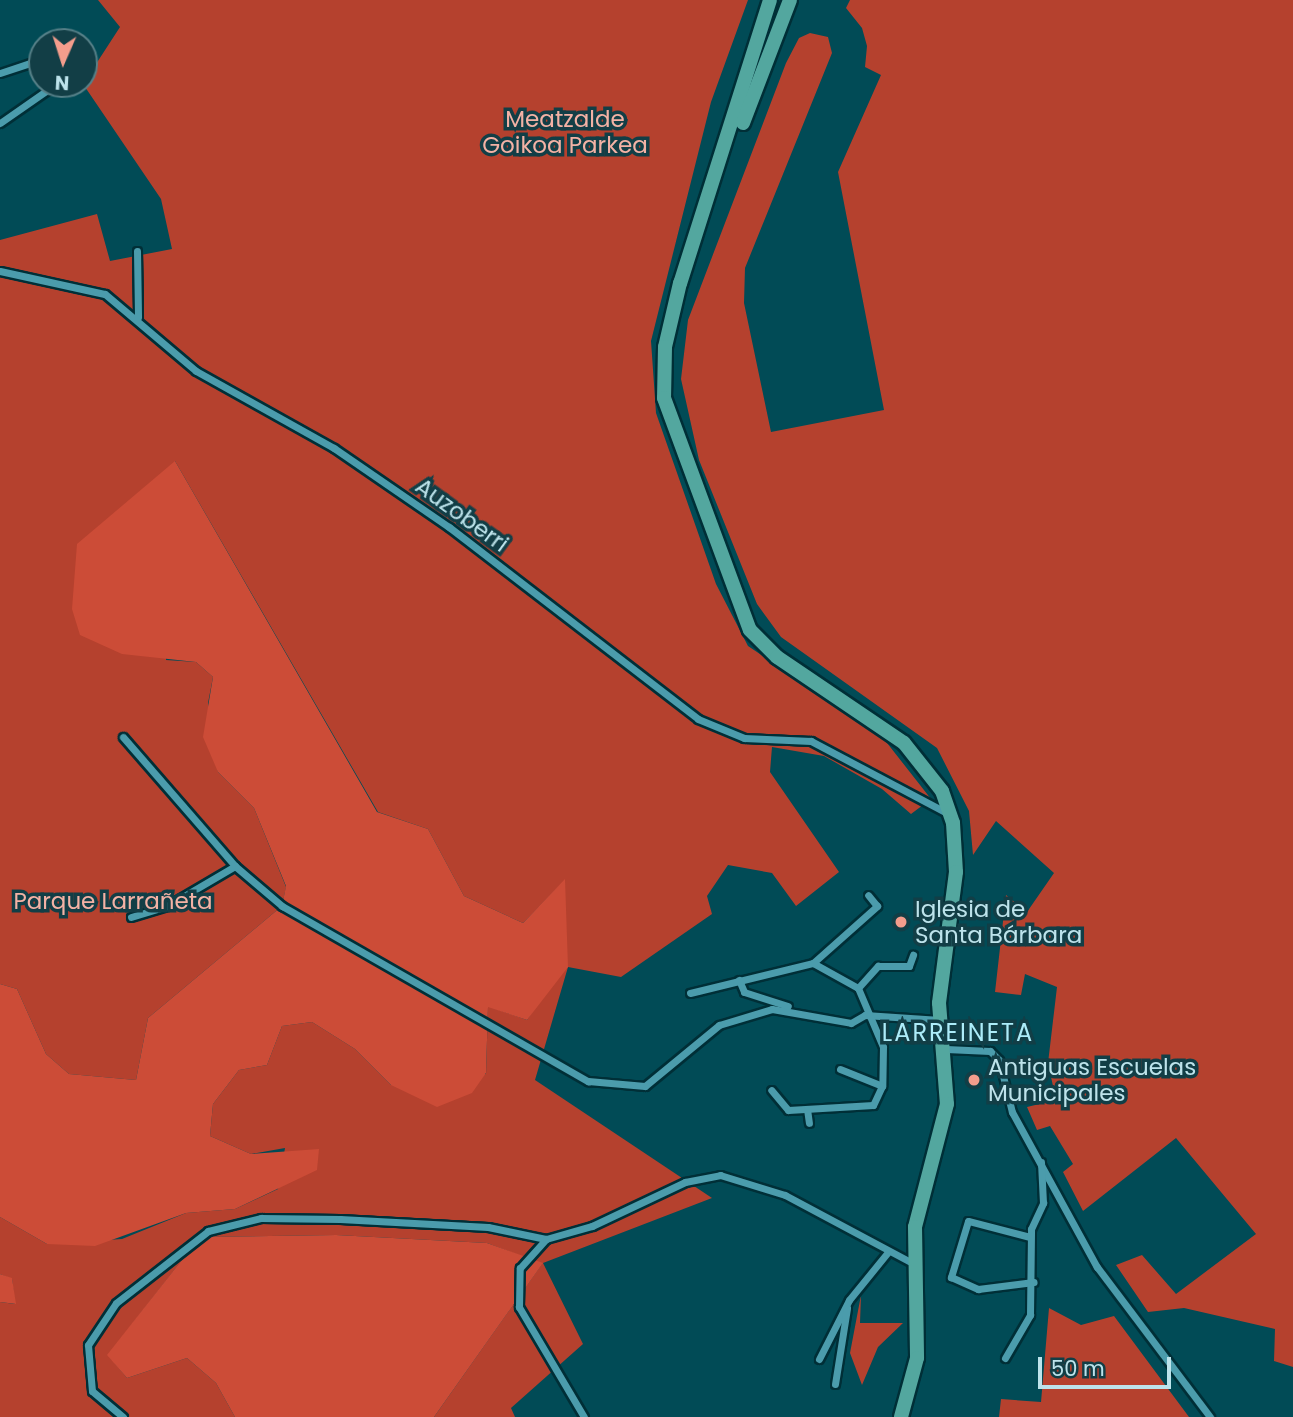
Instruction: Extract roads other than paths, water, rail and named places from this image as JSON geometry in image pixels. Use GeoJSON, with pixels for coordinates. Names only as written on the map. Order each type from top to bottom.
{"type":"FeatureCollection","features":[{"type":"Feature","properties":{"kind":"street"},"geometry":{"type":"LineString","coordinates":[[769,0],[670,320],[664,398],[734,599],[750,630],[777,657],[904,743],[931,774],[951,814],[956,872],[941,1020],[946,1049],[946,1113],[915,1227],[917,1358],[901,1417]]}},
{"type":"Feature","properties":{"kind":"street"},"geometry":{"type":"LineString","coordinates":[[697,231],[790,0]]}},
{"type":"Feature","properties":{"kind":"street"},"geometry":{"type":"LineString","coordinates":[[0,73],[28,64]]}},
{"type":"Feature","properties":{"kind":"street"},"geometry":{"type":"LineString","coordinates":[[0,123],[36,98]]}},
{"type":"Feature","properties":{"kind":"street"},"geometry":{"type":"LineString","coordinates":[[137,251],[138,317]]}},
{"type":"Feature","properties":{"kind":"street","name":"Auzoberri"},"geometry":{"type":"LineString","coordinates":[[0,271],[105,294],[138,317],[196,371],[334,448],[459,534],[698,719],[744,738],[811,741],[951,814]]}},
{"type":"Feature","properties":{"kind":"street"},"geometry":{"type":"LineString","coordinates":[[123,737],[235,866],[310,925],[577,1076],[604,1086],[645,1086],[719,1025],[792,1008]]}},
{"type":"Feature","properties":{"kind":"street"},"geometry":{"type":"LineString","coordinates":[[131,917],[167,906],[235,866]]}},
{"type":"Feature","properties":{"kind":"street"},"geometry":{"type":"LineString","coordinates":[[690,993],[813,963],[877,906],[868,895]]}},
{"type":"Feature","properties":{"kind":"street"},"geometry":{"type":"LineString","coordinates":[[858,988],[878,966],[909,966],[913,956]]}},
{"type":"Feature","properties":{"kind":"street"},"geometry":{"type":"LineString","coordinates":[[771,1090],[788,1110],[866,1109],[882,1086],[883,1047],[865,1015],[858,988],[813,963]]}},
{"type":"Feature","properties":{"kind":"street"},"geometry":{"type":"LineString","coordinates":[[739,980],[744,992],[851,1023],[865,1015],[941,1020]]}},
{"type":"Feature","properties":{"kind":"street"},"geometry":{"type":"LineString","coordinates":[[946,1049],[990,1051],[999,1060],[1012,1112],[1097,1267],[1210,1417]]}},
{"type":"Feature","properties":{"kind":"street"},"geometry":{"type":"LineString","coordinates":[[840,1069],[882,1086]]}},
{"type":"Feature","properties":{"kind":"street"},"geometry":{"type":"LineString","coordinates":[[807,1109],[809,1123]]}},
{"type":"Feature","properties":{"kind":"street"},"geometry":{"type":"LineString","coordinates":[[1006,1358],[1025,1330],[1034,1282],[1030,1237],[1042,1203],[1041,1162]]}},
{"type":"Feature","properties":{"kind":"street"},"geometry":{"type":"LineString","coordinates":[[123,1417],[93,1391],[88,1345],[116,1303],[208,1231],[261,1218],[488,1227],[546,1239],[592,1226],[685,1182],[720,1175],[785,1195],[914,1264]]}},
{"type":"Feature","properties":{"kind":"street"},"geometry":{"type":"LineString","coordinates":[[1030,1237],[968,1221],[951,1277],[978,1289],[1034,1282]]}},
{"type":"Feature","properties":{"kind":"street"},"geometry":{"type":"LineString","coordinates":[[546,1239],[520,1268],[519,1307],[584,1417]]}},
{"type":"Feature","properties":{"kind":"street"},"geometry":{"type":"LineString","coordinates":[[818,1359],[849,1300],[888,1252]]}},
{"type":"Feature","properties":{"kind":"street"},"geometry":{"type":"LineString","coordinates":[[835,1384],[849,1300]]}},
{"type":"Feature","properties":{"kind":"place","name":"Iglesia de Santa Bárbara"},"geometry":{"type":"Point","coordinates":[901,922]}},
{"type":"Feature","properties":{"kind":"place","name":"Antiguas Escuelas Municipales"},"geometry":{"type":"Point","coordinates":[974,1080]}},
{"type":"Feature","properties":{"kind":"district","name":"LARREINETA"},"geometry":{"type":"Point","coordinates":[958,1033]}},
{"type":"Feature","properties":{"kind":"park label","name":"Meatzalde Goikoa Parkea"},"geometry":{"type":"Point","coordinates":[565,132]}},
{"type":"Feature","properties":{"kind":"park label","name":"Parque Larrañeta"},"geometry":{"type":"Point","coordinates":[113,901]}}]}
